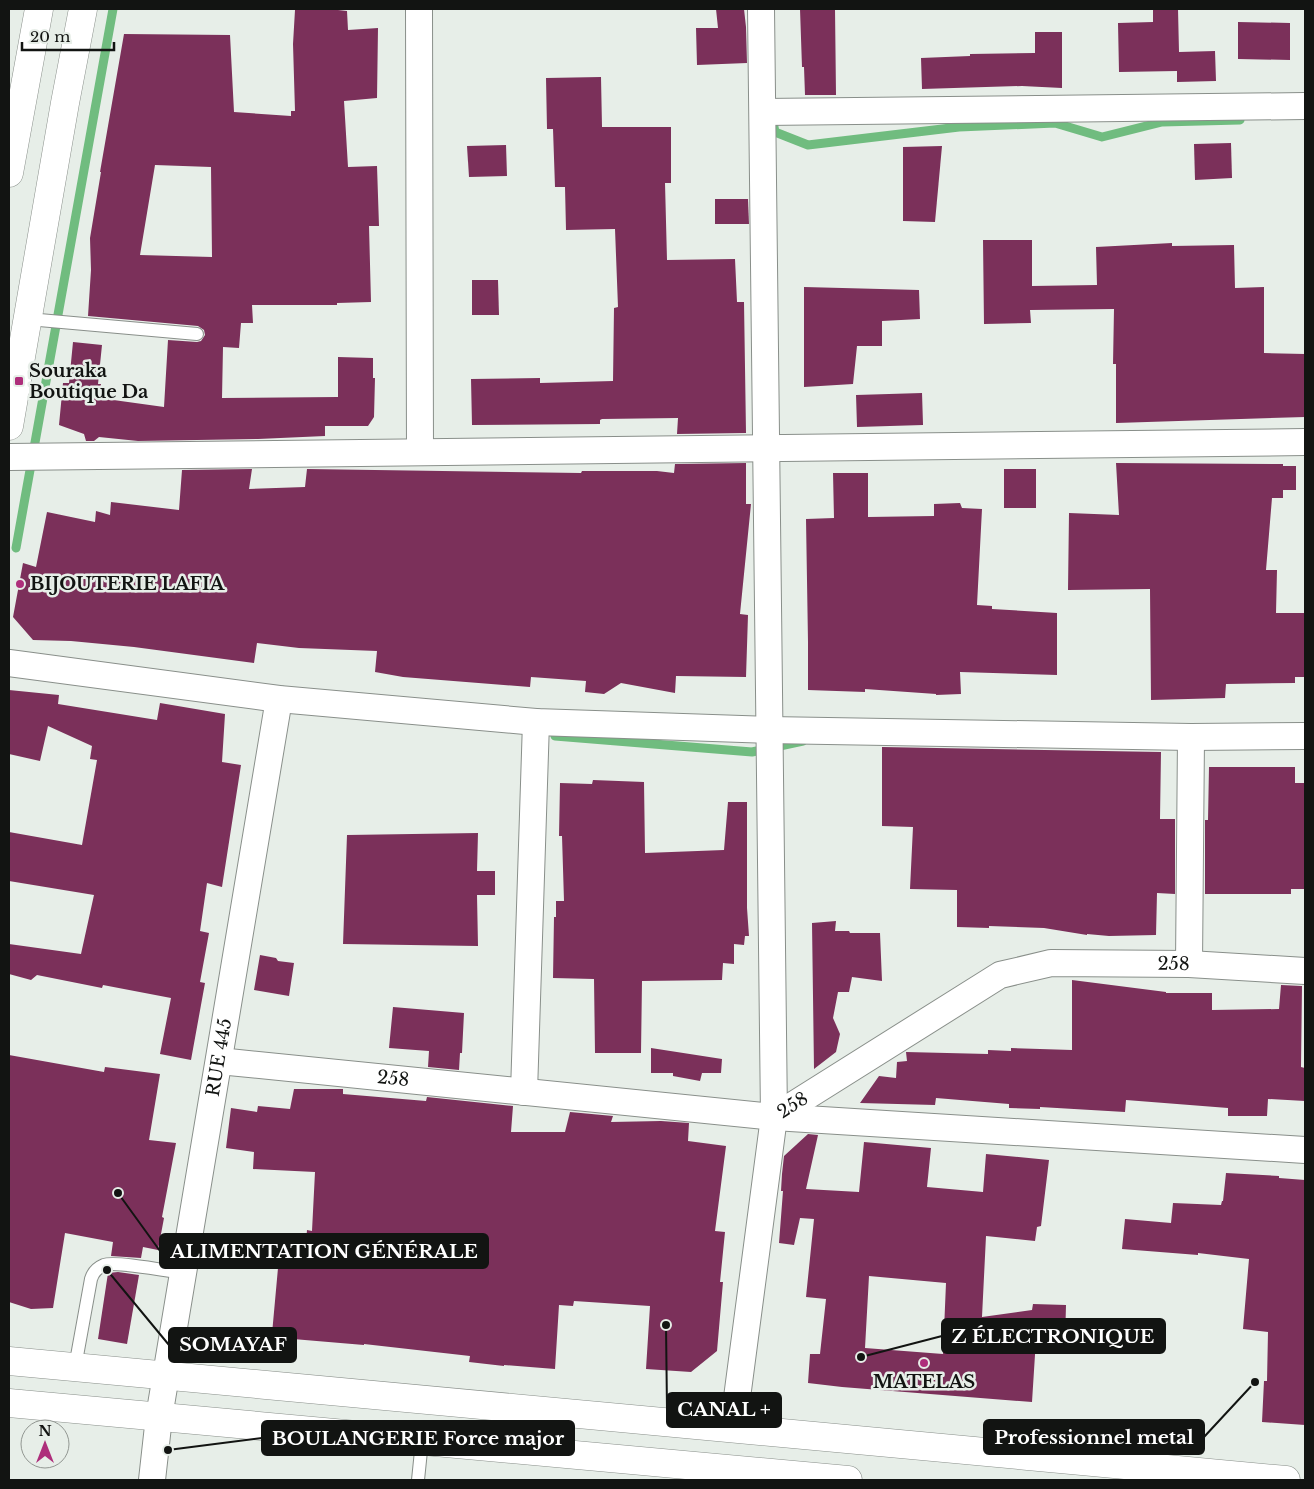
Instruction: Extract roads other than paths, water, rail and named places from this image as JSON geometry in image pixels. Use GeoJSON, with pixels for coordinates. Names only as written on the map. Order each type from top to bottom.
{"type":"FeatureCollection","features":[{"type":"Feature","properties":{"kind":"main road"},"geometry":{"type":"LineString","coordinates":[[9,173],[38,9]]}},
{"type":"Feature","properties":{"kind":"main road"},"geometry":{"type":"LineString","coordinates":[[9,426],[83,9]]}},
{"type":"Feature","properties":{"kind":"main road"},"geometry":{"type":"LineString","coordinates":[[9,1361],[1286,1480]]}},
{"type":"Feature","properties":{"kind":"main road"},"geometry":{"type":"LineString","coordinates":[[9,1403],[422,1441],[738,1475],[848,1480]]}},
{"type":"Feature","properties":{"kind":"street"},"geometry":{"type":"LineString","coordinates":[[419,9],[420,452]]}},
{"type":"Feature","properties":{"kind":"street"},"geometry":{"type":"LineString","coordinates":[[733,1428],[774,1117],[761,9]]}},
{"type":"Feature","properties":{"kind":"street"},"geometry":{"type":"LineString","coordinates":[[763,112],[1305,106]]}},
{"type":"Feature","properties":{"kind":"street"},"geometry":{"type":"LineString","coordinates":[[9,457],[1305,442]]}},
{"type":"Feature","properties":{"kind":"street"},"geometry":{"type":"LineString","coordinates":[[9,663],[279,699],[536,722],[769,730],[1305,736]]}},
{"type":"Feature","properties":{"kind":"street","name":"RUE 445"},"geometry":{"type":"LineString","coordinates":[[152,1480],[159,1417],[279,699]]}},
{"type":"Feature","properties":{"kind":"street"},"geometry":{"type":"LineString","coordinates":[[524,1092],[536,722]]}},
{"type":"Feature","properties":{"kind":"street"},"geometry":{"type":"LineString","coordinates":[[1189,964],[1191,736]]}},
{"type":"Feature","properties":{"kind":"street","name":"258"},"geometry":{"type":"LineString","coordinates":[[219,1061],[774,1117],[1000,975],[1051,963],[1189,964],[1305,970]]}},
{"type":"Feature","properties":{"kind":"street"},"geometry":{"type":"LineString","coordinates":[[774,1117],[1305,1150]]}},
{"type":"Feature","properties":{"kind":"lane"},"geometry":{"type":"LineString","coordinates":[[28,319],[197,334]]}},
{"type":"Feature","properties":{"kind":"lane"},"geometry":{"type":"LineString","coordinates":[[75,1367],[91,1279],[93,1273],[98,1268],[111,1264],[183,1273]]}},
{"type":"Feature","properties":{"kind":"lane"},"geometry":{"type":"LineString","coordinates":[[418,1480],[422,1441]]}},
{"type":"Feature","properties":{"kind":"waterway"},"geometry":{"type":"LineString","coordinates":[[16,548],[113,9]]}},
{"type":"Feature","properties":{"kind":"waterway"},"geometry":{"type":"LineString","coordinates":[[773,122],[775,132],[808,145],[959,127],[1055,123],[1102,137],[1162,122],[1240,120]]}},
{"type":"Feature","properties":{"kind":"waterway"},"geometry":{"type":"LineString","coordinates":[[555,736],[752,752],[803,741]]}},
{"type":"Feature","properties":{"kind":"place","name":"Souraka Boutique Da"},"geometry":{"type":"Point","coordinates":[19,381]}},
{"type":"Feature","properties":{"kind":"place","name":"BIJOUTERIE LAFIA"},"geometry":{"type":"Point","coordinates":[20,584]}},
{"type":"Feature","properties":{"kind":"place","name":"ALIMENTATION GÉNÉRALE"},"geometry":{"type":"Point","coordinates":[118,1193]}},
{"type":"Feature","properties":{"kind":"place","name":"SOMAYAF"},"geometry":{"type":"Point","coordinates":[107,1270]}},
{"type":"Feature","properties":{"kind":"place","name":"CANAL +"},"geometry":{"type":"Point","coordinates":[666,1325]}},
{"type":"Feature","properties":{"kind":"place","name":"Z ÉLECTRONIQUE"},"geometry":{"type":"Point","coordinates":[861,1357]}},
{"type":"Feature","properties":{"kind":"place","name":"MATELAS"},"geometry":{"type":"Point","coordinates":[924,1363]}},
{"type":"Feature","properties":{"kind":"place","name":"Professionnel metal"},"geometry":{"type":"Point","coordinates":[1255,1382]}},
{"type":"Feature","properties":{"kind":"place","name":"BOULANGERIE Force major"},"geometry":{"type":"Point","coordinates":[168,1450]}}]}
